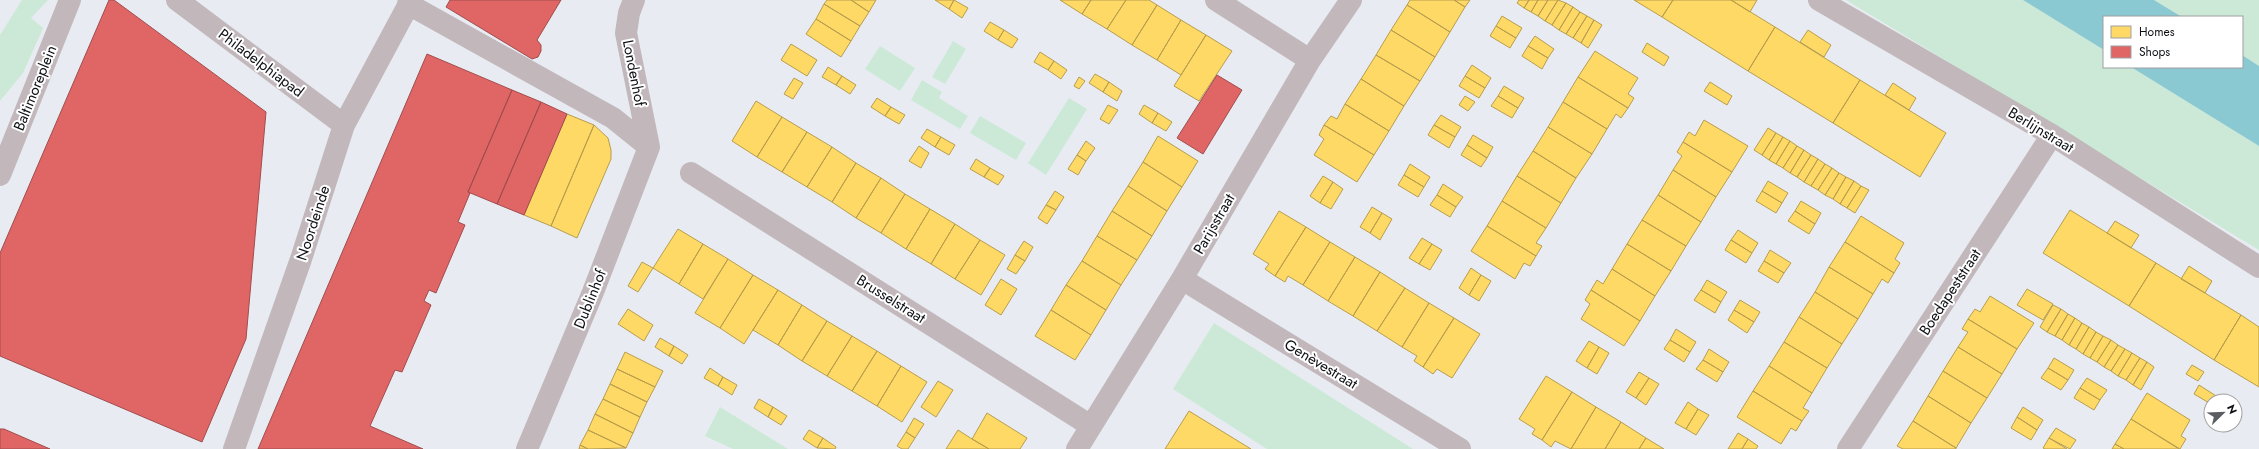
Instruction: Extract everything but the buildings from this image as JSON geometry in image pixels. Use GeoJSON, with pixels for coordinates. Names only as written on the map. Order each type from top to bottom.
{"type":"FeatureCollection","features":[{"type":"Feature","properties":{"kind":"street","name":"Baltimoreplein"},"geometry":{"type":"LineString","coordinates":[[0,175],[70,0]]}},
{"type":"Feature","properties":{"kind":"street","name":"Philadelphiapad"},"geometry":{"type":"LineString","coordinates":[[177,0],[344,125]]}},
{"type":"Feature","properties":{"kind":"street","name":"Londenhof"},"geometry":{"type":"LineString","coordinates":[[634,0],[629,13],[626,33],[649,147]]}},
{"type":"Feature","properties":{"kind":"street"},"geometry":{"type":"LineString","coordinates":[[1216,0],[1310,60]]}},
{"type":"Feature","properties":{"kind":"street","name":"Parijsstraat"},"geometry":{"type":"LineString","coordinates":[[1077,449],[1182,279],[1310,60],[1351,0]]}},
{"type":"Feature","properties":{"kind":"street","name":"Berlijnstraat"},"geometry":{"type":"LineString","coordinates":[[1819,0],[2052,135],[2259,266]]}},
{"type":"Feature","properties":{"kind":"street","name":"Noordeinde"},"geometry":{"type":"LineString","coordinates":[[234,449],[301,259],[344,125],[410,2],[613,118],[649,147]]}},
{"type":"Feature","properties":{"kind":"street","name":"Boedapeststraat"},"geometry":{"type":"LineString","coordinates":[[1848,449],[2052,135]]}},
{"type":"Feature","properties":{"kind":"street","name":"Dublinhof"},"geometry":{"type":"LineString","coordinates":[[527,449],[593,292],[649,147]]}},
{"type":"Feature","properties":{"kind":"street","name":"Brusselstraat"},"geometry":{"type":"LineString","coordinates":[[691,173],[1091,426]]}},
{"type":"Feature","properties":{"kind":"street","name":"Genèvestraat"},"geometry":{"type":"LineString","coordinates":[[1182,279],[1460,449]]}},
{"type":"Feature","properties":{"kind":"green space"},"geometry":{"type":"Polygon","coordinates":[[[22,0],[48,0],[31,18],[43,28],[23,73],[0,101],[0,35],[22,0]]]}},
{"type":"Feature","properties":{"kind":"green space"},"geometry":{"type":"Polygon","coordinates":[[[1846,0],[2023,0],[2103,49],[2103,68],[2133,68],[2259,146],[2259,250],[1846,0]]]}},
{"type":"Feature","properties":{"kind":"green space"},"geometry":{"type":"Polygon","coordinates":[[[2154,0],[2259,0],[2259,66],[2243,56],[2243,16],[2180,16],[2154,0]]]}},
{"type":"Feature","properties":{"kind":"green space"},"geometry":{"type":"Polygon","coordinates":[[[953,41],[966,49],[945,84],[932,77],[953,41]]]}},
{"type":"Feature","properties":{"kind":"green space"},"geometry":{"type":"Polygon","coordinates":[[[880,46],[915,68],[900,91],[865,69],[880,46]]]}},
{"type":"Feature","properties":{"kind":"green space"},"geometry":{"type":"Polygon","coordinates":[[[922,80],[942,92],[939,98],[968,116],[960,129],[911,100],[922,80]]]}},
{"type":"Feature","properties":{"kind":"green space"},"geometry":{"type":"Polygon","coordinates":[[[1069,98],[1087,109],[1046,175],[1028,163],[1069,98]]]}},
{"type":"Feature","properties":{"kind":"green space"},"geometry":{"type":"Polygon","coordinates":[[[980,116],[1026,143],[1016,160],[970,133],[980,116]]]}},
{"type":"Feature","properties":{"kind":"green space"},"geometry":{"type":"Polygon","coordinates":[[[1214,323],[1413,449],[1267,449],[1173,389],[1214,323]]]}},
{"type":"Feature","properties":{"kind":"green space"},"geometry":{"type":"Polygon","coordinates":[[[720,407],[788,449],[733,449],[705,436],[720,407]]]}},
{"type":"Feature","properties":{"kind":"water"},"geometry":{"type":"Polygon","coordinates":[[[2023,0],[2154,0],[2180,16],[2103,16],[2103,49],[2023,0]]]}},
{"type":"Feature","properties":{"kind":"water"},"geometry":{"type":"Polygon","coordinates":[[[2243,56],[2259,66],[2259,146],[2133,68],[2243,68],[2243,56]]]}}]}
